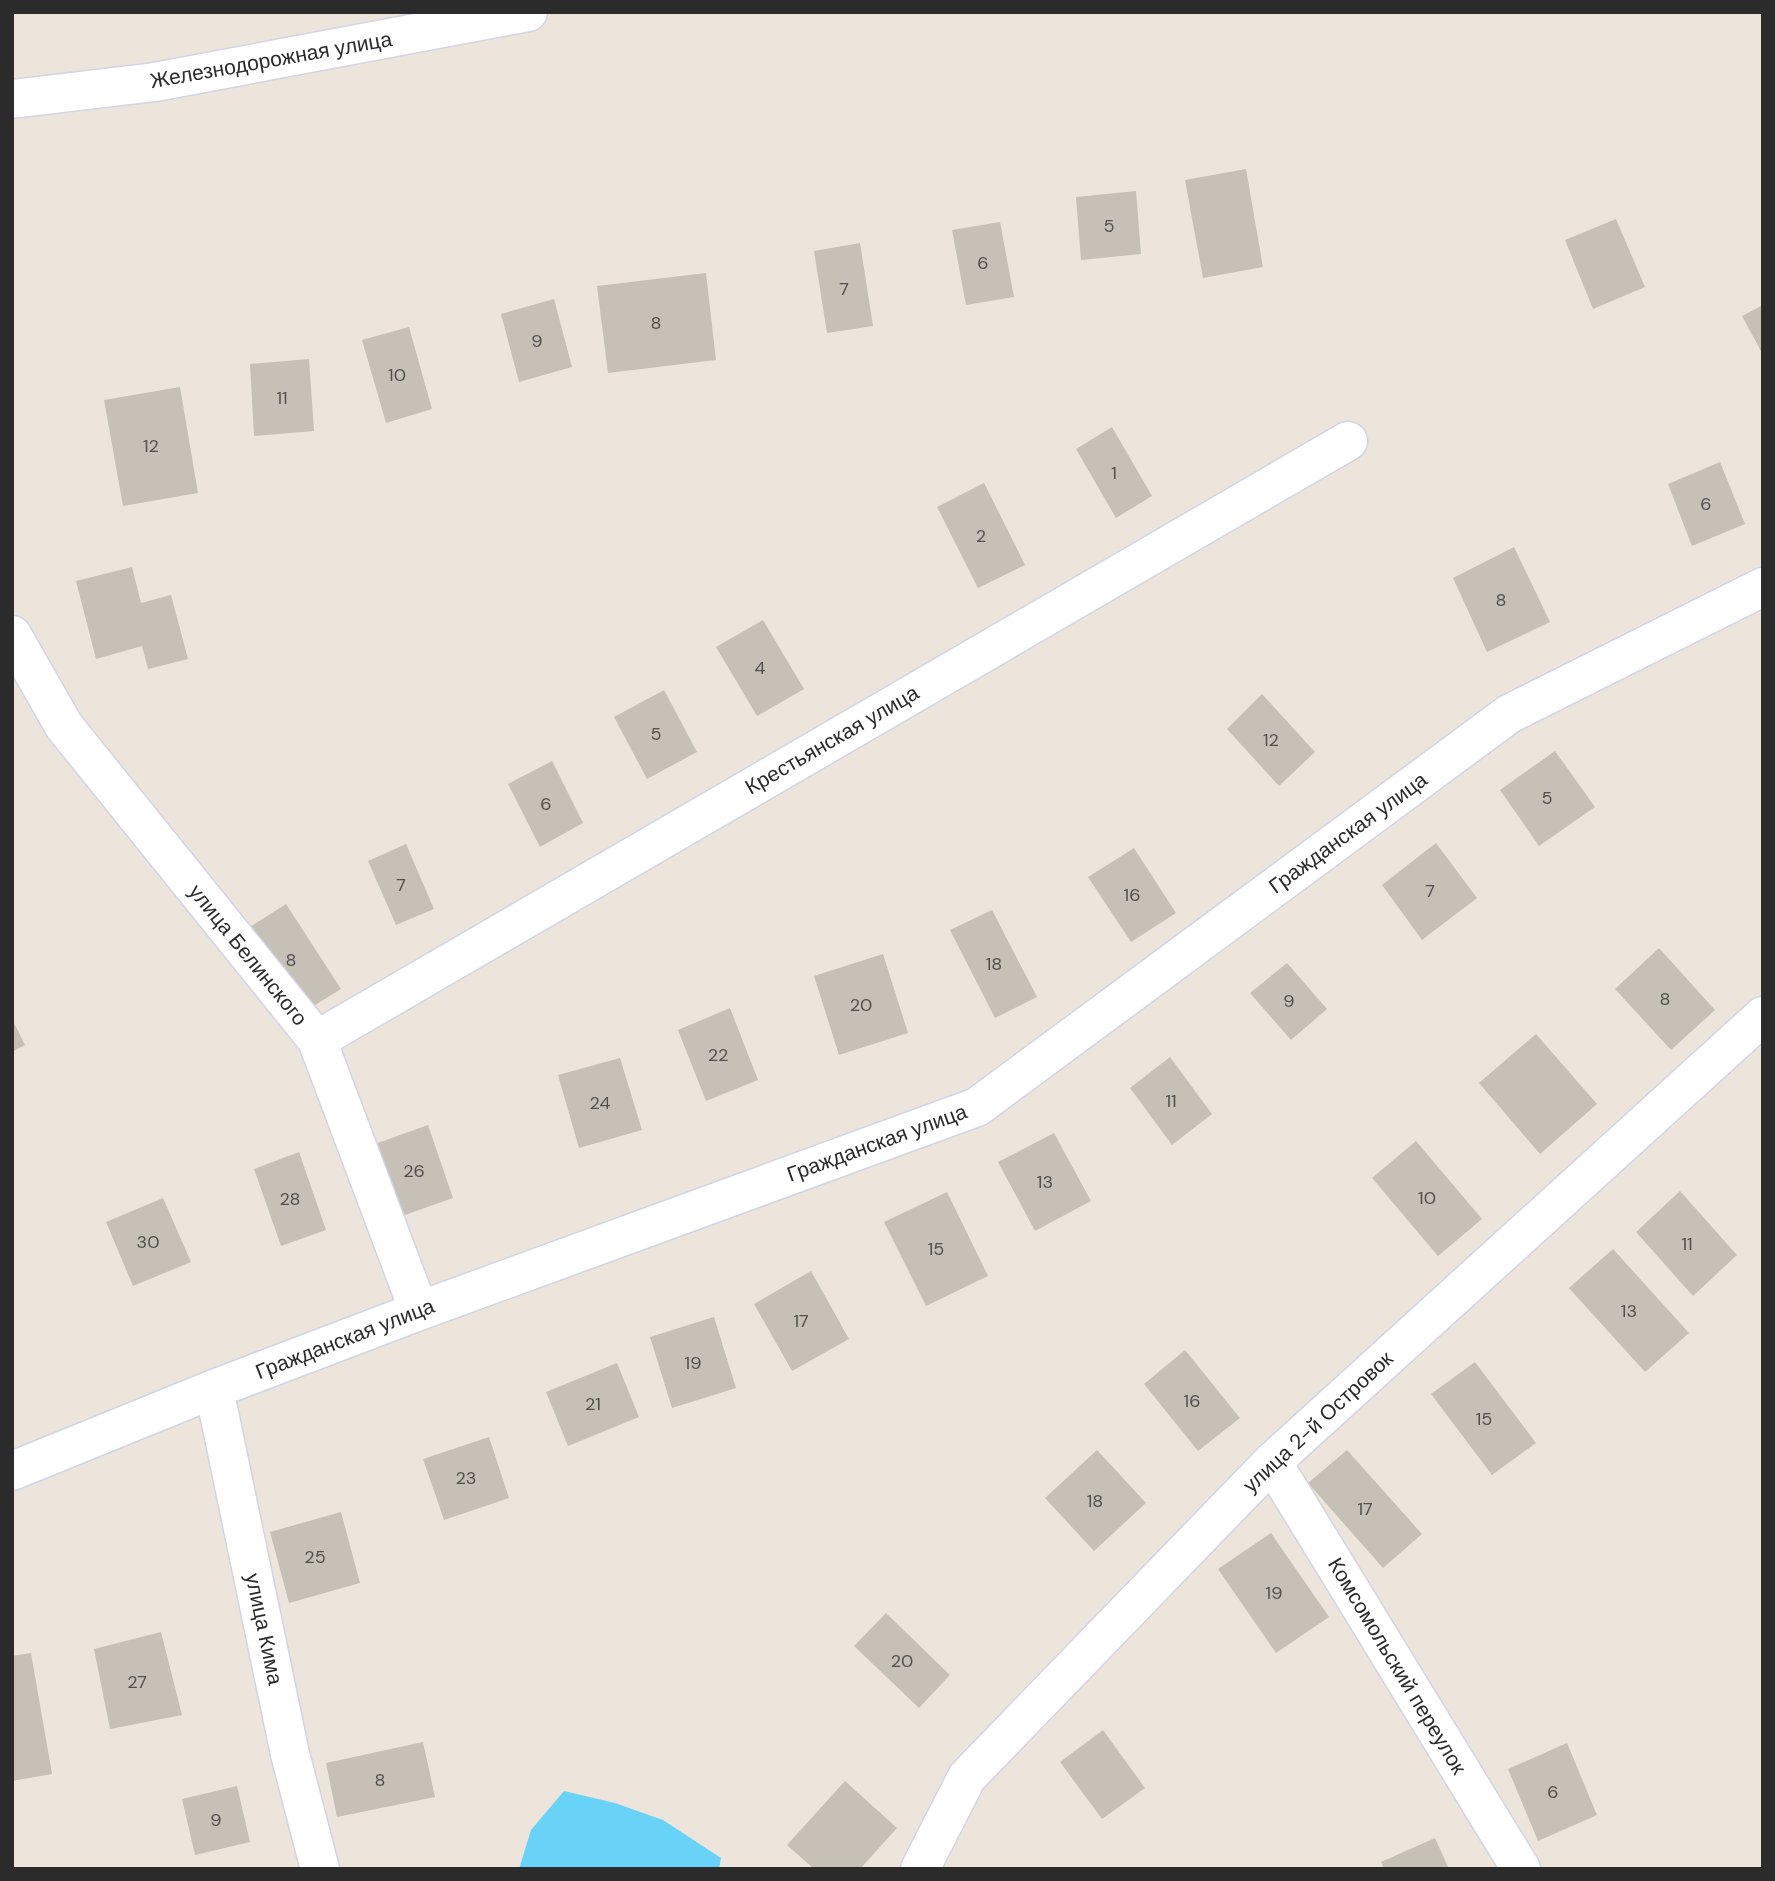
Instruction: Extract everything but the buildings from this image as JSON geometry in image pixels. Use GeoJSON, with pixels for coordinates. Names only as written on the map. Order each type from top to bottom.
{"type":"FeatureCollection","features":[{"type":"Feature","properties":{"kind":"street","name":"Железнодорожная улица"},"geometry":{"type":"LineString","coordinates":[[12,100],[155,82],[528,12]]}},
{"type":"Feature","properties":{"kind":"street","name":"Крестьянская улица"},"geometry":{"type":"LineString","coordinates":[[317,1040],[1348,441]]}},
{"type":"Feature","properties":{"kind":"street","name":"Гражданская улица"},"geometry":{"type":"LineString","coordinates":[[12,1471],[214,1389],[419,1311],[977,1107],[1509,714],[1763,587]]}},
{"type":"Feature","properties":{"kind":"street","name":"улица Белинского"},"geometry":{"type":"LineString","coordinates":[[12,635],[64,726],[317,1040],[419,1311]]}},
{"type":"Feature","properties":{"kind":"street","name":"улица 2-й Островок"},"geometry":{"type":"LineString","coordinates":[[920,1869],[967,1777],[1272,1462],[1763,1016]]}},
{"type":"Feature","properties":{"kind":"street","name":"улица Кима"},"geometry":{"type":"LineString","coordinates":[[214,1389],[290,1754],[320,1869]]}},
{"type":"Feature","properties":{"kind":"street","name":"Комсомольский переулок"},"geometry":{"type":"LineString","coordinates":[[1272,1462],[1521,1869]]}},
{"type":"Feature","properties":{"kind":"water"},"geometry":{"type":"Polygon","coordinates":[[[564,1791],[615,1803],[663,1820],[721,1858],[719,1869],[519,1869],[531,1830],[564,1791]]]}}]}
